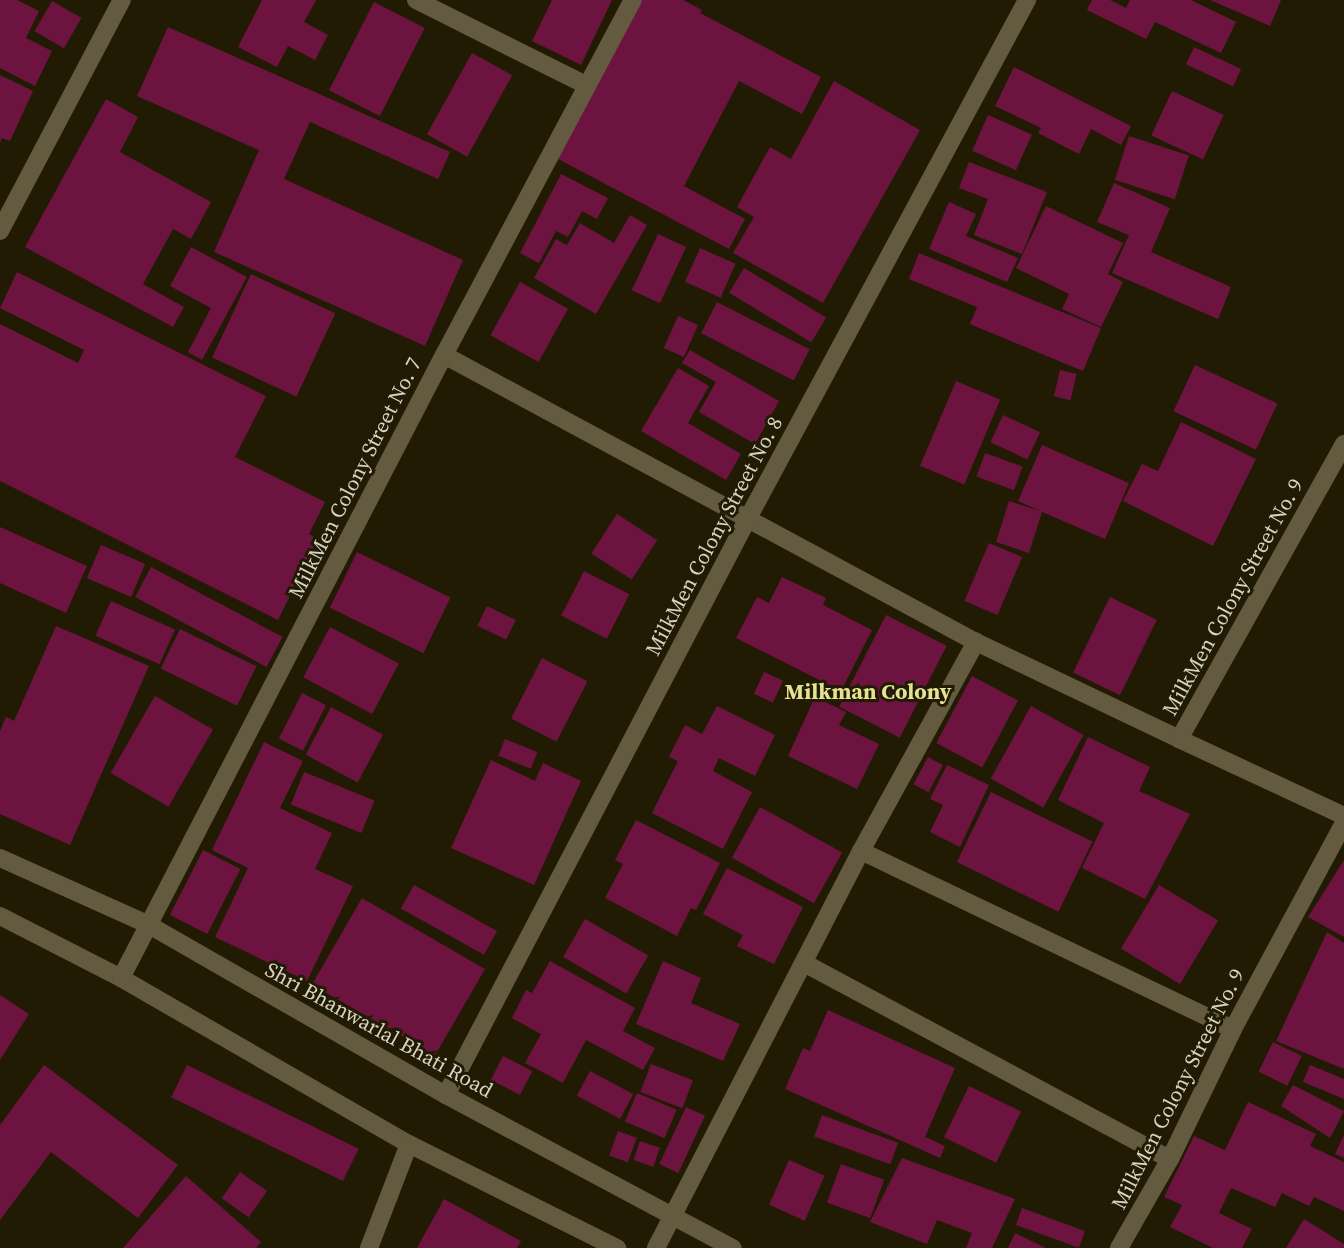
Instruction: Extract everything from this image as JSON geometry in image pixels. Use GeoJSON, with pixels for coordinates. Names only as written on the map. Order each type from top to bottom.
{"type":"FeatureCollection","features":[{"type":"Feature","properties":{"kind":"street"},"geometry":{"type":"LineString","coordinates":[[0,231],[122,0]]}},
{"type":"Feature","properties":{"kind":"street"},"geometry":{"type":"LineString","coordinates":[[416,0],[586,85]]}},
{"type":"Feature","properties":{"kind":"street","name":"MilkMen Colony Street No. 7"},"geometry":{"type":"LineString","coordinates":[[121,978],[444,355],[633,0]]}},
{"type":"Feature","properties":{"kind":"street","name":"MilkMen Colony Street No. 8"},"geometry":{"type":"LineString","coordinates":[[446,1095],[747,520],[1027,0]]}},
{"type":"Feature","properties":{"kind":"street"},"geometry":{"type":"LineString","coordinates":[[444,355],[976,642],[1179,739]]}},
{"type":"Feature","properties":{"kind":"street","name":"MilkMen Colony Street No. 9"},"geometry":{"type":"LineString","coordinates":[[1344,444],[1179,739],[1344,816]]}},
{"type":"Feature","properties":{"kind":"street"},"geometry":{"type":"LineString","coordinates":[[656,1248],[861,852],[976,642]]}},
{"type":"Feature","properties":{"kind":"street","name":"MilkMen Colony Street No. 9"},"geometry":{"type":"LineString","coordinates":[[1119,1248],[1170,1159],[1233,1029],[1344,823]]}},
{"type":"Feature","properties":{"kind":"street"},"geometry":{"type":"LineString","coordinates":[[861,852],[1233,1029]]}},
{"type":"Feature","properties":{"kind":"street","name":"Shri Bhanwarlal Bhati Road"},"geometry":{"type":"LineString","coordinates":[[0,858],[149,925],[446,1095],[733,1248]]}},
{"type":"Feature","properties":{"kind":"street"},"geometry":{"type":"LineString","coordinates":[[0,916],[121,978],[409,1144],[616,1248]]}},
{"type":"Feature","properties":{"kind":"street"},"geometry":{"type":"LineString","coordinates":[[804,963],[1170,1159]]}},
{"type":"Feature","properties":{"kind":"street"},"geometry":{"type":"LineString","coordinates":[[369,1248],[409,1144]]}},
{"type":"Feature","properties":{"kind":"building"},"geometry":{"type":"Polygon","coordinates":[[[0,0],[17,0],[39,11],[26,38],[52,51],[35,86],[0,68],[0,0]]]}},
{"type":"Feature","properties":{"kind":"building"},"geometry":{"type":"Polygon","coordinates":[[[262,0],[316,0],[304,22],[328,35],[315,60],[288,46],[277,67],[238,47],[262,0]]]}},
{"type":"Feature","properties":{"kind":"building"},"geometry":{"type":"Polygon","coordinates":[[[552,0],[612,0],[581,65],[532,41],[552,0]]]}},
{"type":"Feature","properties":{"kind":"building"},"geometry":{"type":"Polygon","coordinates":[[[638,0],[683,0],[702,10],[700,13],[821,77],[802,114],[739,81],[684,186],[745,219],[729,249],[556,158],[638,0]]]}},
{"type":"Feature","properties":{"kind":"building"},"geometry":{"type":"Polygon","coordinates":[[[1092,0],[1110,0],[1126,8],[1130,0],[1191,0],[1236,22],[1221,53],[1155,22],[1146,39],[1087,10],[1092,0]]]}},
{"type":"Feature","properties":{"kind":"building"},"geometry":{"type":"Polygon","coordinates":[[[1210,0],[1281,0],[1270,26],[1210,0]]]}},
{"type":"Feature","properties":{"kind":"building"},"geometry":{"type":"Polygon","coordinates":[[[52,1],[81,18],[64,48],[34,31],[52,1]]]}},
{"type":"Feature","properties":{"kind":"building"},"geometry":{"type":"Polygon","coordinates":[[[374,2],[425,28],[380,116],[329,90],[374,2]]]}},
{"type":"Feature","properties":{"kind":"building"},"geometry":{"type":"Polygon","coordinates":[[[168,27],[450,152],[438,179],[310,122],[284,179],[463,260],[425,346],[214,252],[259,150],[137,96],[168,27]]]}},
{"type":"Feature","properties":{"kind":"building"},"geometry":{"type":"Polygon","coordinates":[[[1194,47],[1241,69],[1233,86],[1186,64],[1194,47]]]}},
{"type":"Feature","properties":{"kind":"building"},"geometry":{"type":"Polygon","coordinates":[[[472,53],[512,75],[467,157],[427,134],[472,53]]]}},
{"type":"Feature","properties":{"kind":"building"},"geometry":{"type":"Polygon","coordinates":[[[1014,67],[1131,126],[1121,145],[1091,129],[1079,154],[1038,133],[1041,128],[995,106],[1014,67]]]}},
{"type":"Feature","properties":{"kind":"building"},"geometry":{"type":"Polygon","coordinates":[[[0,75],[33,91],[10,141],[2,138],[0,143],[0,75]]]}},
{"type":"Feature","properties":{"kind":"building"},"geometry":{"type":"Polygon","coordinates":[[[834,81],[920,130],[823,303],[733,253],[754,217],[737,207],[770,147],[791,159],[834,81]]]}},
{"type":"Feature","properties":{"kind":"building"},"geometry":{"type":"Polygon","coordinates":[[[1172,91],[1224,115],[1203,159],[1151,135],[1172,91]]]}},
{"type":"Feature","properties":{"kind":"building"},"geometry":{"type":"Polygon","coordinates":[[[106,99],[138,117],[120,152],[211,202],[191,239],[173,229],[143,284],[184,307],[173,327],[25,247],[106,99]]]}},
{"type":"Feature","properties":{"kind":"building"},"geometry":{"type":"Polygon","coordinates":[[[988,115],[1032,135],[1016,170],[972,151],[988,115]]]}},
{"type":"Feature","properties":{"kind":"building"},"geometry":{"type":"Polygon","coordinates":[[[1129,136],[1189,155],[1175,199],[1115,180],[1129,136]]]}},
{"type":"Feature","properties":{"kind":"building"},"geometry":{"type":"Polygon","coordinates":[[[969,162],[1047,192],[1022,254],[974,235],[988,199],[959,188],[969,162]]]}},
{"type":"Feature","properties":{"kind":"building"},"geometry":{"type":"Polygon","coordinates":[[[561,174],[608,198],[597,219],[582,211],[568,237],[556,231],[539,263],[520,253],[561,174]]]}},
{"type":"Feature","properties":{"kind":"building"},"geometry":{"type":"Polygon","coordinates":[[[1114,183],[1170,208],[1151,252],[1231,287],[1218,319],[1112,273],[1129,235],[1097,222],[1114,183]]]}},
{"type":"Feature","properties":{"kind":"building"},"geometry":{"type":"Polygon","coordinates":[[[949,202],[976,214],[966,236],[1018,258],[1007,282],[929,249],[949,202]]]}},
{"type":"Feature","properties":{"kind":"building"},"geometry":{"type":"Polygon","coordinates":[[[1046,206],[1123,243],[1108,274],[1123,282],[1101,327],[1062,309],[1069,294],[1016,268],[1046,206]]]}},
{"type":"Feature","properties":{"kind":"building"},"geometry":{"type":"Polygon","coordinates":[[[630,215],[647,225],[596,314],[534,278],[556,239],[567,245],[580,223],[614,243],[630,215]]]}},
{"type":"Feature","properties":{"kind":"building"},"geometry":{"type":"Polygon","coordinates":[[[658,234],[686,247],[660,303],[632,290],[658,234]]]}},
{"type":"Feature","properties":{"kind":"building"},"geometry":{"type":"Polygon","coordinates":[[[191,247],[247,277],[202,360],[188,352],[211,308],[170,286],[191,247]]]}},
{"type":"Feature","properties":{"kind":"building"},"geometry":{"type":"Polygon","coordinates":[[[700,248],[736,264],[721,298],[685,282],[700,248]]]}},
{"type":"Feature","properties":{"kind":"building"},"geometry":{"type":"Polygon","coordinates":[[[919,253],[1101,328],[1083,371],[970,324],[977,307],[909,279],[919,253]]]}},
{"type":"Feature","properties":{"kind":"building"},"geometry":{"type":"Polygon","coordinates":[[[744,268],[826,317],[811,342],[729,293],[744,268]]]}},
{"type":"Feature","properties":{"kind":"building"},"geometry":{"type":"Polygon","coordinates":[[[17,272],[266,396],[235,457],[325,502],[309,534],[318,539],[278,620],[0,481],[0,324],[78,363],[84,350],[0,308],[17,272]]]}},
{"type":"Feature","properties":{"kind":"building"},"geometry":{"type":"Polygon","coordinates":[[[251,274],[335,313],[296,397],[212,357],[251,274]]]}},
{"type":"Feature","properties":{"kind":"building"},"geometry":{"type":"Polygon","coordinates":[[[520,282],[568,309],[539,362],[490,335],[520,282]]]}},
{"type":"Feature","properties":{"kind":"building"},"geometry":{"type":"Polygon","coordinates":[[[717,302],[810,349],[794,380],[701,333],[717,302]]]}},
{"type":"Feature","properties":{"kind":"building"},"geometry":{"type":"Polygon","coordinates":[[[678,316],[698,325],[684,357],[664,348],[678,316]]]}},
{"type":"Feature","properties":{"kind":"building"},"geometry":{"type":"Polygon","coordinates":[[[690,350],[779,401],[755,444],[699,412],[716,382],[682,363],[690,350]]]}},
{"type":"Feature","properties":{"kind":"building"},"geometry":{"type":"Polygon","coordinates":[[[1195,365],[1277,403],[1256,450],[1173,411],[1195,365]]]}},
{"type":"Feature","properties":{"kind":"building"},"geometry":{"type":"Polygon","coordinates":[[[678,368],[709,386],[688,423],[741,454],[726,480],[641,431],[678,368]]]}},
{"type":"Feature","properties":{"kind":"building"},"geometry":{"type":"Polygon","coordinates":[[[1060,370],[1077,374],[1070,400],[1054,396],[1060,370]]]}},
{"type":"Feature","properties":{"kind":"building"},"geometry":{"type":"Polygon","coordinates":[[[956,381],[1000,400],[964,484],[920,466],[956,381]]]}},
{"type":"Feature","properties":{"kind":"building"},"geometry":{"type":"Polygon","coordinates":[[[1003,415],[1040,432],[1027,460],[990,442],[1003,415]]]}},
{"type":"Feature","properties":{"kind":"building"},"geometry":{"type":"Polygon","coordinates":[[[1181,422],[1256,459],[1213,546],[1123,501],[1142,464],[1158,471],[1181,422]]]}},
{"type":"Feature","properties":{"kind":"building"},"geometry":{"type":"Polygon","coordinates":[[[1042,445],[1129,483],[1105,539],[1042,512],[1029,553],[996,542],[1009,501],[1040,511],[1018,501],[1042,445]]]}},
{"type":"Feature","properties":{"kind":"building"},"geometry":{"type":"Polygon","coordinates":[[[985,453],[1023,467],[1014,490],[976,476],[985,453]]]}},
{"type":"Feature","properties":{"kind":"building"},"geometry":{"type":"Polygon","coordinates":[[[617,514],[657,540],[632,580],[591,553],[617,514]]]}},
{"type":"Feature","properties":{"kind":"building"},"geometry":{"type":"Polygon","coordinates":[[[0,527],[87,566],[66,613],[0,583],[0,527]]]}},
{"type":"Feature","properties":{"kind":"building"},"geometry":{"type":"Polygon","coordinates":[[[989,543],[1022,557],[998,615],[964,601],[989,543]]]}},
{"type":"Feature","properties":{"kind":"building"},"geometry":{"type":"Polygon","coordinates":[[[101,545],[145,564],[131,597],[87,578],[101,545]]]}},
{"type":"Feature","properties":{"kind":"building"},"geometry":{"type":"Polygon","coordinates":[[[357,552],[450,598],[423,653],[330,608],[357,552]]]}},
{"type":"Feature","properties":{"kind":"building"},"geometry":{"type":"Polygon","coordinates":[[[151,567],[283,637],[267,667],[135,597],[151,567]]]}},
{"type":"Feature","properties":{"kind":"building"},"geometry":{"type":"Polygon","coordinates":[[[584,571],[629,594],[607,639],[561,616],[584,571]]]}},
{"type":"Feature","properties":{"kind":"building"},"geometry":{"type":"Polygon","coordinates":[[[782,577],[826,598],[823,605],[872,630],[841,691],[736,638],[757,597],[769,603],[782,577]]]}},
{"type":"Feature","properties":{"kind":"building"},"geometry":{"type":"Polygon","coordinates":[[[1110,597],[1157,620],[1120,695],[1073,672],[1110,597]]]}},
{"type":"Feature","properties":{"kind":"building"},"geometry":{"type":"Polygon","coordinates":[[[111,601],[175,629],[159,664],[96,636],[111,601]]]}},
{"type":"Feature","properties":{"kind":"building"},"geometry":{"type":"Polygon","coordinates":[[[487,606],[516,620],[506,640],[477,626],[487,606]]]}},
{"type":"Feature","properties":{"kind":"building"},"geometry":{"type":"Polygon","coordinates":[[[886,615],[947,646],[900,738],[839,707],[886,615]]]}},
{"type":"Feature","properties":{"kind":"building"},"geometry":{"type":"Polygon","coordinates":[[[56,626],[149,666],[70,845],[0,814],[0,731],[6,717],[14,721],[56,626]]]}},
{"type":"Feature","properties":{"kind":"building"},"geometry":{"type":"Polygon","coordinates":[[[330,627],[399,664],[372,714],[303,677],[330,627]]]}},
{"type":"Feature","properties":{"kind":"building"},"geometry":{"type":"Polygon","coordinates":[[[180,629],[256,666],[237,706],[161,669],[180,629]]]}},
{"type":"Feature","properties":{"kind":"building"},"geometry":{"type":"Polygon","coordinates":[[[542,658],[587,681],[557,742],[511,719],[542,658]]]}},
{"type":"Feature","properties":{"kind":"building"},"geometry":{"type":"Polygon","coordinates":[[[764,672],[783,681],[773,703],[754,694],[764,672]]]}},
{"type":"Feature","properties":{"kind":"building"},"geometry":{"type":"Polygon","coordinates":[[[972,676],[1018,700],[982,768],[936,743],[972,676]]]}},
{"type":"Feature","properties":{"kind":"building"},"geometry":{"type":"Polygon","coordinates":[[[302,693],[326,705],[303,751],[279,738],[302,693]]]}},
{"type":"Feature","properties":{"kind":"building"},"geometry":{"type":"Polygon","coordinates":[[[155,696],[213,730],[169,807],[110,773],[155,696]]]}},
{"type":"Feature","properties":{"kind":"building"},"geometry":{"type":"Polygon","coordinates":[[[815,697],[846,712],[839,725],[879,744],[857,789],[788,756],[815,697]]]}},
{"type":"Feature","properties":{"kind":"building"},"geometry":{"type":"Polygon","coordinates":[[[717,706],[775,735],[755,776],[719,758],[713,771],[752,792],[723,849],[652,813],[678,761],[669,757],[685,725],[702,734],[717,706]]]}},
{"type":"Feature","properties":{"kind":"building"},"geometry":{"type":"Polygon","coordinates":[[[1031,706],[1083,735],[1043,808],[991,779],[1031,706]]]}},
{"type":"Feature","properties":{"kind":"building"},"geometry":{"type":"Polygon","coordinates":[[[331,707],[383,735],[358,782],[306,755],[331,707]]]}},
{"type":"Feature","properties":{"kind":"building"},"geometry":{"type":"Polygon","coordinates":[[[1088,737],[1150,767],[1139,791],[1190,814],[1145,899],[1082,868],[1104,823],[1058,800],[1088,737]]]}},
{"type":"Feature","properties":{"kind":"building"},"geometry":{"type":"Polygon","coordinates":[[[505,739],[537,752],[531,769],[498,756],[505,739]]]}},
{"type":"Feature","properties":{"kind":"building"},"geometry":{"type":"Polygon","coordinates":[[[264,742],[303,761],[280,808],[332,833],[315,869],[353,886],[307,981],[215,937],[248,868],[212,850],[264,742]]]}},
{"type":"Feature","properties":{"kind":"building"},"geometry":{"type":"Polygon","coordinates":[[[928,757],[943,765],[928,792],[913,784],[928,757]]]}},
{"type":"Feature","properties":{"kind":"building"},"geometry":{"type":"Polygon","coordinates":[[[491,760],[535,781],[543,763],[581,781],[534,885],[451,848],[491,760]]]}},
{"type":"Feature","properties":{"kind":"building"},"geometry":{"type":"Polygon","coordinates":[[[947,765],[989,785],[960,847],[930,832],[943,805],[930,799],[947,765]]]}},
{"type":"Feature","properties":{"kind":"building"},"geometry":{"type":"Polygon","coordinates":[[[304,772],[374,800],[361,833],[291,804],[304,772]]]}},
{"type":"Feature","properties":{"kind":"building"},"geometry":{"type":"Polygon","coordinates":[[[991,792],[1093,842],[1058,912],[957,862],[991,792]]]}},
{"type":"Feature","properties":{"kind":"building"},"geometry":{"type":"Polygon","coordinates":[[[760,807],[842,853],[814,903],[732,858],[760,807]]]}},
{"type":"Feature","properties":{"kind":"building"},"geometry":{"type":"Polygon","coordinates":[[[636,820],[720,863],[696,910],[691,908],[677,936],[605,898],[623,864],[615,860],[636,820]]]}},
{"type":"Feature","properties":{"kind":"building"},"geometry":{"type":"Polygon","coordinates":[[[203,850],[240,869],[207,934],[170,915],[203,850]]]}},
{"type":"Feature","properties":{"kind":"building"},"geometry":{"type":"Polygon","coordinates":[[[1344,860],[1344,937],[1308,917],[1344,860]]]}},
{"type":"Feature","properties":{"kind":"building"},"geometry":{"type":"Polygon","coordinates":[[[727,868],[803,907],[774,964],[737,946],[743,935],[703,914],[727,868]]]}},
{"type":"Feature","properties":{"kind":"building"},"geometry":{"type":"Polygon","coordinates":[[[414,885],[497,931],[484,955],[401,909],[414,885]]]}},
{"type":"Feature","properties":{"kind":"building"},"geometry":{"type":"Polygon","coordinates":[[[1159,885],[1218,921],[1180,984],[1121,948],[1159,885]]]}},
{"type":"Feature","properties":{"kind":"building"},"geometry":{"type":"Polygon","coordinates":[[[362,898],[485,969],[435,1056],[312,985],[362,898]]]}},
{"type":"Feature","properties":{"kind":"building"},"geometry":{"type":"Polygon","coordinates":[[[585,919],[648,956],[626,994],[563,957],[585,919]]]}},
{"type":"Feature","properties":{"kind":"building"},"geometry":{"type":"Polygon","coordinates":[[[1327,932],[1344,943],[1344,1069],[1276,1041],[1327,932]]]}},
{"type":"Feature","properties":{"kind":"building"},"geometry":{"type":"Polygon","coordinates":[[[550,961],[635,1008],[623,1031],[655,1048],[643,1070],[586,1040],[563,1083],[525,1063],[541,1034],[512,1018],[526,990],[532,993],[550,961]]]}},
{"type":"Feature","properties":{"kind":"building"},"geometry":{"type":"Polygon","coordinates":[[[663,961],[701,978],[691,1003],[740,1024],[723,1061],[636,1024],[663,961]]]}},
{"type":"Feature","properties":{"kind":"building"},"geometry":{"type":"Polygon","coordinates":[[[0,995],[29,1014],[0,1060],[0,995]]]}},
{"type":"Feature","properties":{"kind":"building"},"geometry":{"type":"Polygon","coordinates":[[[828,1010],[955,1068],[925,1137],[945,1146],[940,1158],[785,1089],[803,1048],[810,1051],[828,1010]]]}},
{"type":"Feature","properties":{"kind":"building"},"geometry":{"type":"Polygon","coordinates":[[[1273,1042],[1302,1056],[1287,1086],[1259,1072],[1273,1042]]]}},
{"type":"Feature","properties":{"kind":"building"},"geometry":{"type":"Polygon","coordinates":[[[503,1056],[532,1071],[520,1095],[491,1080],[503,1056]]]}},
{"type":"Feature","properties":{"kind":"building"},"geometry":{"type":"Polygon","coordinates":[[[651,1064],[693,1080],[682,1108],[640,1092],[651,1064]]]}},
{"type":"Feature","properties":{"kind":"building"},"geometry":{"type":"Polygon","coordinates":[[[44,1065],[178,1165],[138,1218],[51,1152],[0,1220],[0,1125],[44,1065]]]}},
{"type":"Feature","properties":{"kind":"building"},"geometry":{"type":"Polygon","coordinates":[[[187,1065],[359,1149],[343,1181],[171,1097],[187,1065]]]}},
{"type":"Feature","properties":{"kind":"building"},"geometry":{"type":"Polygon","coordinates":[[[1310,1065],[1344,1079],[1344,1099],[1303,1082],[1310,1065]]]}},
{"type":"Feature","properties":{"kind":"building"},"geometry":{"type":"Polygon","coordinates":[[[590,1071],[633,1094],[620,1119],[577,1096],[590,1071]]]}},
{"type":"Feature","properties":{"kind":"building"},"geometry":{"type":"Polygon","coordinates":[[[1293,1085],[1344,1111],[1330,1138],[1281,1106],[1293,1085]]]}},
{"type":"Feature","properties":{"kind":"building"},"geometry":{"type":"Polygon","coordinates":[[[969,1086],[1021,1111],[996,1163],[944,1137],[969,1086]]]}},
{"type":"Feature","properties":{"kind":"building"},"geometry":{"type":"Polygon","coordinates":[[[637,1093],[677,1110],[664,1138],[625,1122],[637,1093]]]}},
{"type":"Feature","properties":{"kind":"building"},"geometry":{"type":"Polygon","coordinates":[[[1248,1102],[1316,1134],[1310,1146],[1344,1162],[1344,1211],[1314,1197],[1309,1206],[1282,1193],[1275,1207],[1231,1188],[1219,1213],[1252,1229],[1242,1248],[1213,1248],[1170,1227],[1182,1205],[1164,1197],[1194,1136],[1225,1150],[1248,1102]]]}},
{"type":"Feature","properties":{"kind":"building"},"geometry":{"type":"Polygon","coordinates":[[[686,1107],[705,1116],[678,1173],[659,1164],[686,1107]]]}},
{"type":"Feature","properties":{"kind":"building"},"geometry":{"type":"Polygon","coordinates":[[[822,1115],[898,1143],[890,1164],[814,1137],[822,1115]]]}},
{"type":"Feature","properties":{"kind":"building"},"geometry":{"type":"Polygon","coordinates":[[[618,1131],[637,1138],[628,1162],[609,1155],[618,1131]]]}},
{"type":"Feature","properties":{"kind":"building"},"geometry":{"type":"Polygon","coordinates":[[[1344,1135],[1344,1158],[1335,1154],[1344,1135]]]}},
{"type":"Feature","properties":{"kind":"building"},"geometry":{"type":"Polygon","coordinates":[[[640,1141],[660,1148],[653,1167],[633,1160],[640,1141]]]}},
{"type":"Feature","properties":{"kind":"building"},"geometry":{"type":"Polygon","coordinates":[[[902,1158],[1015,1199],[992,1248],[966,1248],[972,1233],[937,1220],[927,1244],[870,1222],[902,1158]]]}},
{"type":"Feature","properties":{"kind":"building"},"geometry":{"type":"Polygon","coordinates":[[[789,1160],[825,1176],[805,1221],[769,1205],[789,1160]]]}},
{"type":"Feature","properties":{"kind":"building"},"geometry":{"type":"Polygon","coordinates":[[[841,1164],[884,1180],[870,1218],[827,1203],[841,1164]]]}},
{"type":"Feature","properties":{"kind":"building"},"geometry":{"type":"Polygon","coordinates":[[[240,1172],[267,1191],[249,1217],[222,1198],[240,1172]]]}},
{"type":"Feature","properties":{"kind":"building"},"geometry":{"type":"Polygon","coordinates":[[[186,1176],[261,1242],[256,1248],[123,1248],[186,1176]]]}},
{"type":"Feature","properties":{"kind":"building"},"geometry":{"type":"Polygon","coordinates":[[[444,1199],[521,1241],[517,1248],[417,1248],[444,1199]]]}},
{"type":"Feature","properties":{"kind":"building"},"geometry":{"type":"Polygon","coordinates":[[[1022,1208],[1085,1231],[1079,1248],[1016,1225],[1022,1208]]]}},
{"type":"Feature","properties":{"kind":"building"},"geometry":{"type":"Polygon","coordinates":[[[1304,1219],[1344,1244],[1344,1248],[1286,1248],[1304,1219]]]}},
{"type":"Feature","properties":{"kind":"building"},"geometry":{"type":"Polygon","coordinates":[[[1015,1233],[1046,1248],[1008,1248],[1015,1233]]]}},
{"type":"Feature","properties":{"kind":"district","name":"Milkman Colony"},"geometry":{"type":"Point","coordinates":[868,692]}}]}
